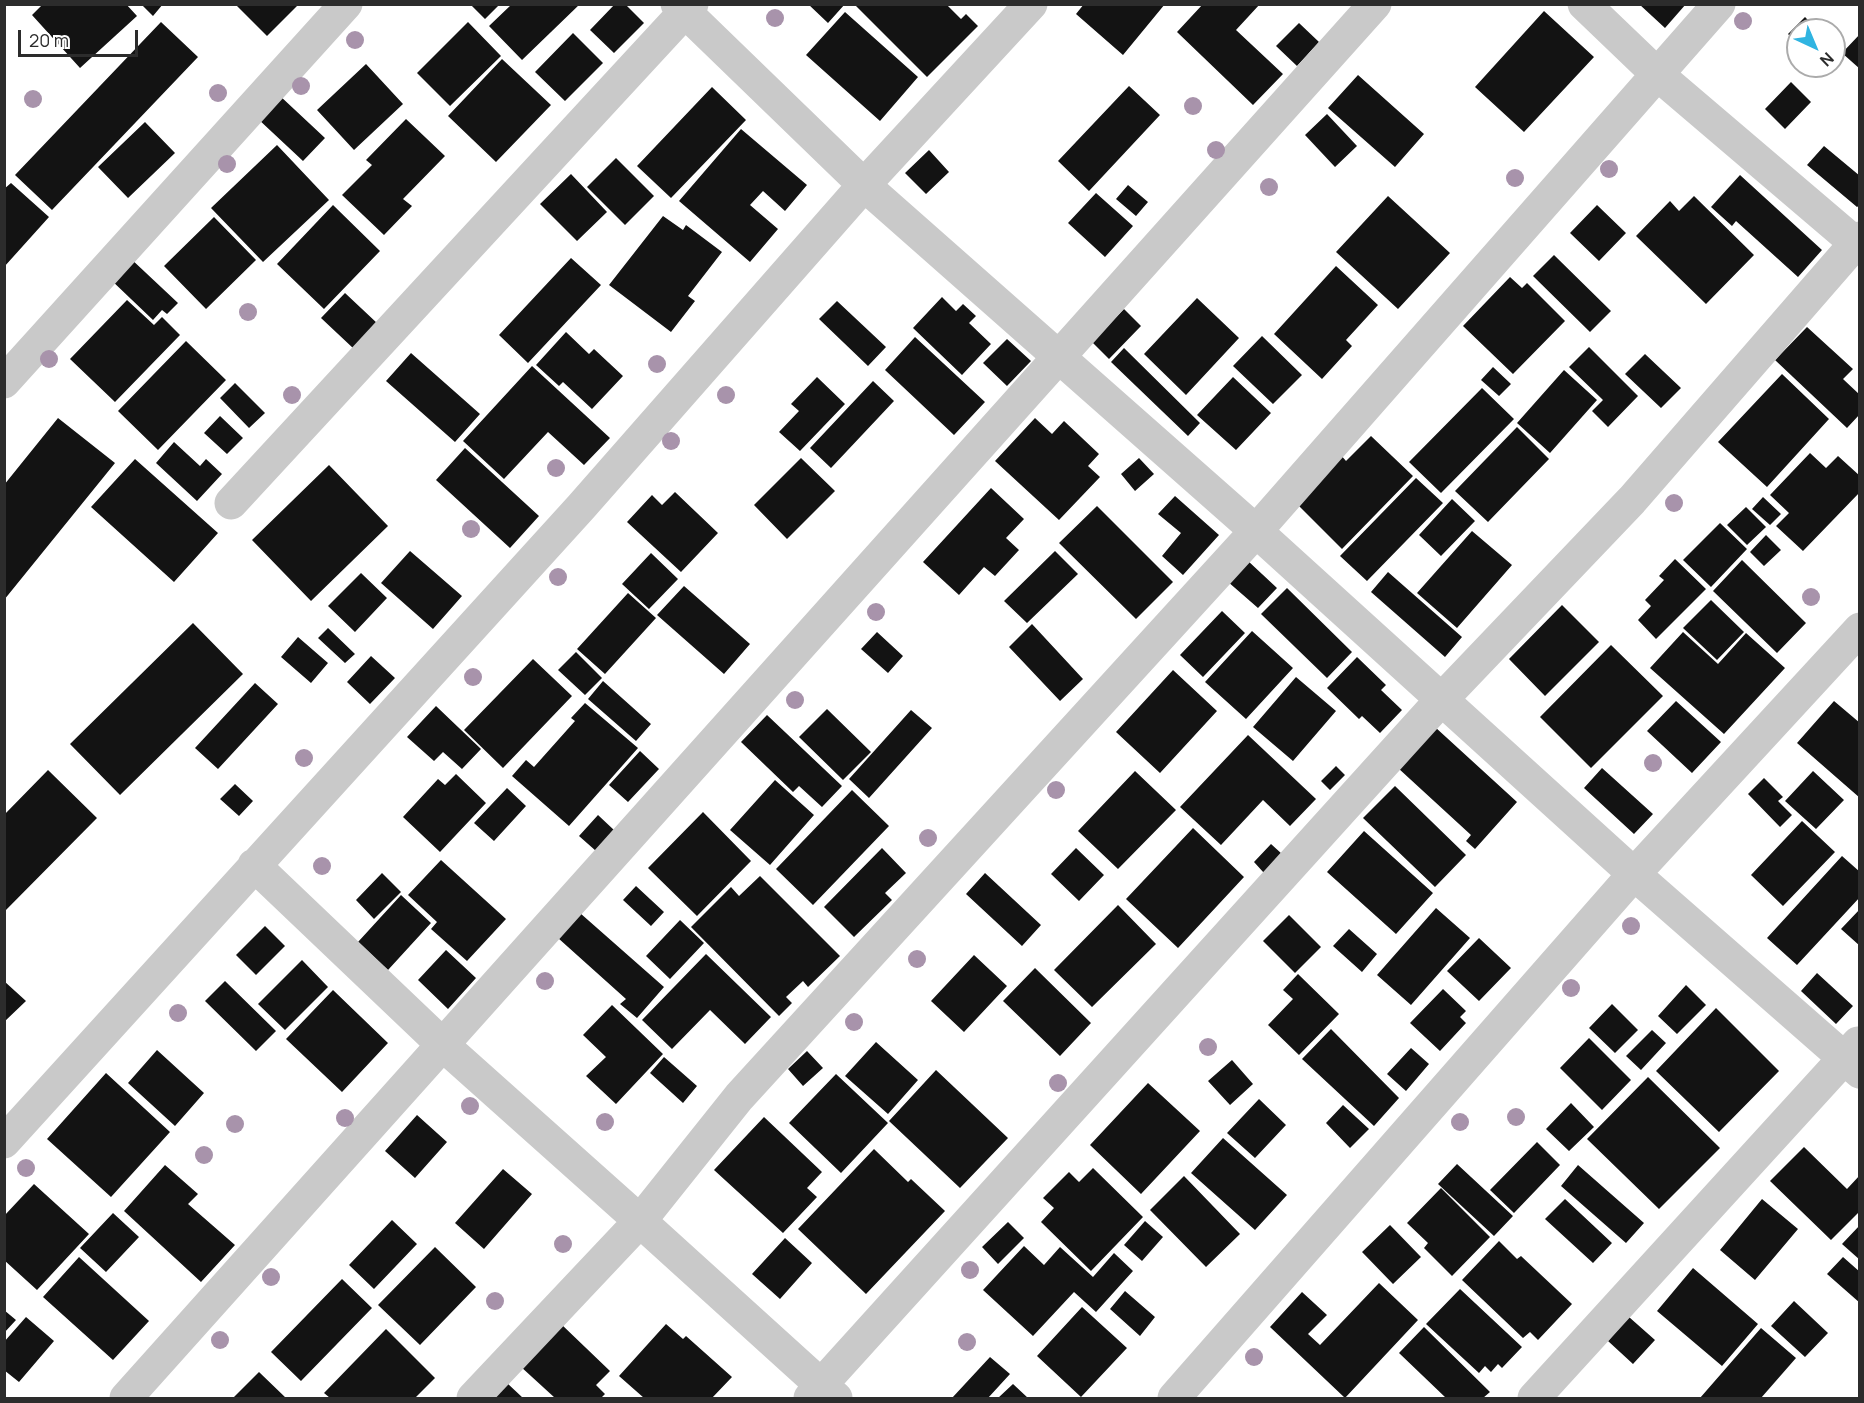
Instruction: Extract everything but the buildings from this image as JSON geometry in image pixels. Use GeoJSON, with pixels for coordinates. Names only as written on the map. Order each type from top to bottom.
{"type":"FeatureCollection","features":[{"type":"Feature","properties":{"kind":"street"},"geometry":{"type":"LineString","coordinates":[[4,382],[346,4]]}},
{"type":"Feature","properties":{"kind":"street"},"geometry":{"type":"LineString","coordinates":[[4,1142],[581,507],[864,185],[1031,4]]}},
{"type":"Feature","properties":{"kind":"street"},"geometry":{"type":"LineString","coordinates":[[126,1398],[444,1046],[1375,4]]}},
{"type":"Feature","properties":{"kind":"street"},"geometry":{"type":"LineString","coordinates":[[254,865],[444,1046],[640,1221],[822,1394],[1442,699],[1632,500],[1858,243],[1657,74],[1584,4]]}},
{"type":"Feature","properties":{"kind":"street"},"geometry":{"type":"LineString","coordinates":[[473,1398],[640,1221],[739,1097],[1256,531],[1719,4]]}},
{"type":"Feature","properties":{"kind":"street"},"geometry":{"type":"LineString","coordinates":[[231,503],[685,7],[864,185],[1256,531],[1634,874],[1855,1057],[1534,1398]]}},
{"type":"Feature","properties":{"kind":"street"},"geometry":{"type":"LineString","coordinates":[[1174,1398],[1634,874],[1860,629]]}}]}
